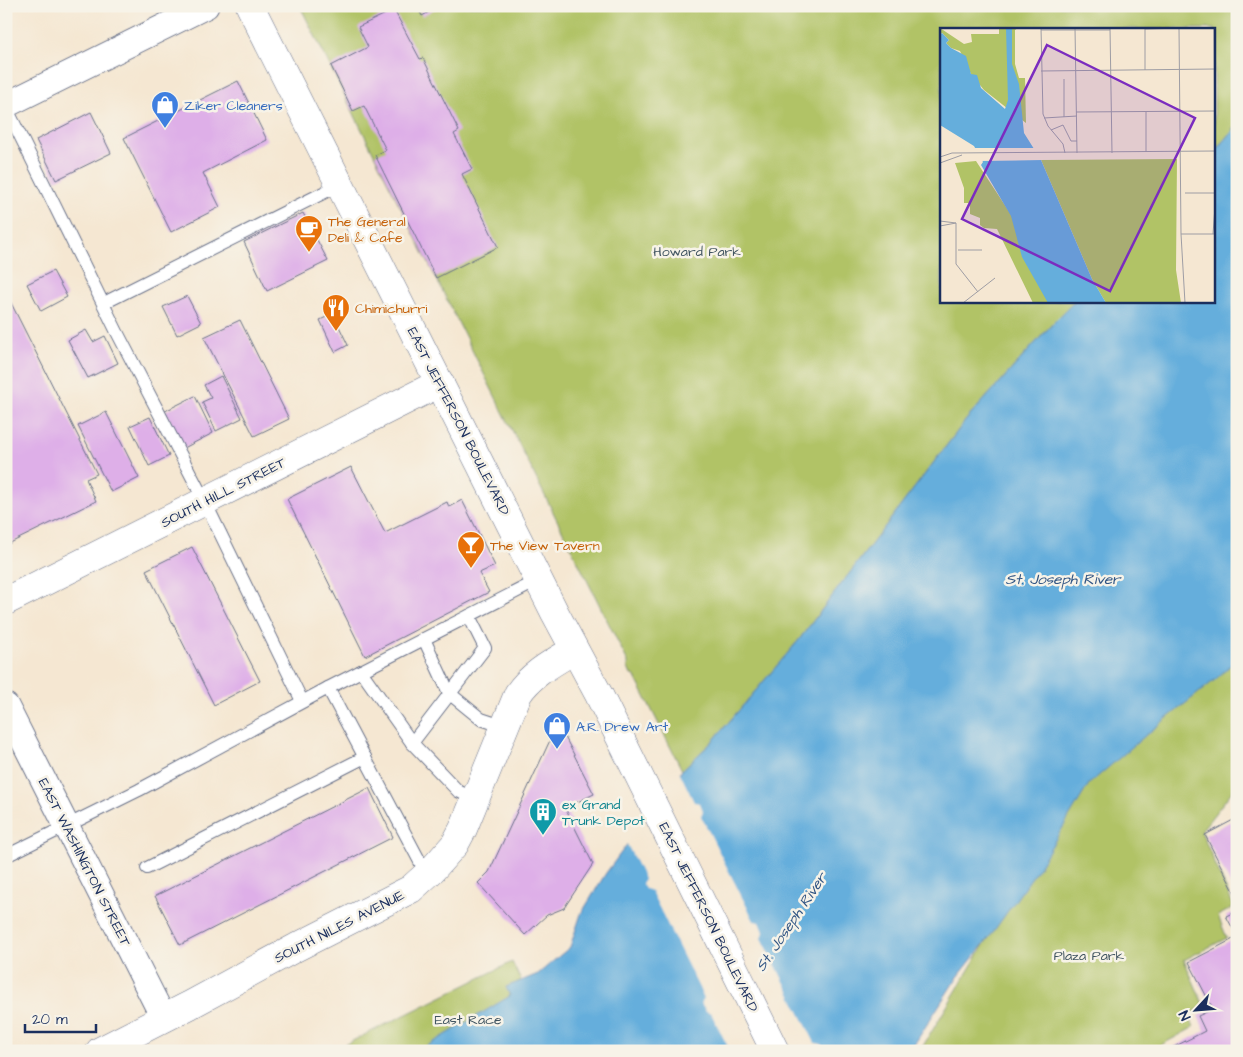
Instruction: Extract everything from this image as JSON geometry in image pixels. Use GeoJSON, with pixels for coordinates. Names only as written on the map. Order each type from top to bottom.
{"type":"FeatureCollection","features":[{"type":"Feature","properties":{"kind":"street"},"geometry":{"type":"LineString","coordinates":[[6,106],[206,6]]}},
{"type":"Feature","properties":{"kind":"street","name":"EAST JEFFERSON BOULEVARD"},"geometry":{"type":"LineString","coordinates":[[250,6],[574,650],[599,695],[775,1051]]}},
{"type":"Feature","properties":{"kind":"street","name":"SOUTH HILL STREET"},"geometry":{"type":"LineString","coordinates":[[6,601],[440,383]]}},
{"type":"Feature","properties":{"kind":"street","name":"SOUTH NILES AVENUE"},"geometry":{"type":"LineString","coordinates":[[100,1051],[164,1019],[296,947],[411,889],[427,875],[455,844],[471,814],[518,694],[530,679],[574,650]]}},
{"type":"Feature","properties":{"kind":"street","name":"EAST WASHINGTON STREET"},"geometry":{"type":"LineString","coordinates":[[6,706],[164,1019]]}},
{"type":"Feature","properties":{"kind":"lane"},"geometry":{"type":"LineString","coordinates":[[6,106],[204,500],[302,701]]}},
{"type":"Feature","properties":{"kind":"lane"},"geometry":{"type":"LineString","coordinates":[[104,303],[339,185]]}},
{"type":"Feature","properties":{"kind":"lane"},"geometry":{"type":"LineString","coordinates":[[6,856],[191,763],[302,701],[539,580]]}},
{"type":"Feature","properties":{"kind":"lane"},"geometry":{"type":"LineString","coordinates":[[412,743],[485,648],[470,616]]}},
{"type":"Feature","properties":{"kind":"lane"},"geometry":{"type":"LineString","coordinates":[[424,639],[449,693],[482,719],[505,727]]}},
{"type":"Feature","properties":{"kind":"lane"},"geometry":{"type":"LineString","coordinates":[[361,671],[412,743],[458,791],[476,800]]}},
{"type":"Feature","properties":{"kind":"lane"},"geometry":{"type":"LineString","coordinates":[[328,688],[427,875]]}},
{"type":"Feature","properties":{"kind":"lane"},"geometry":{"type":"LineString","coordinates":[[147,868],[365,757]]}},
{"type":"Feature","properties":{"kind":"green space","name":"Howard Park"},"geometry":{"type":"Polygon","coordinates":[[[300,6],[1237,6],[1237,126],[1216,151],[1216,28],[940,28],[940,302],[1074,302],[966,420],[798,641],[711,743],[682,770],[634,675],[631,675],[628,662],[300,6]]]}},
{"type":"Feature","properties":{"kind":"green space","name":"Plaza Park"},"geometry":{"type":"Polygon","coordinates":[[[1237,646],[1237,785],[1201,831],[1234,907],[1218,916],[1227,938],[1184,960],[1204,1006],[1189,1015],[1194,1027],[1150,1051],[920,1051],[1082,782],[1237,646]]]}},
{"type":"Feature","properties":{"kind":"green space","name":"East Race"},"geometry":{"type":"Polygon","coordinates":[[[512,962],[521,981],[506,987],[511,996],[493,1051],[332,1051],[512,962]]]}},
{"type":"Feature","properties":{"kind":"water","name":"St. Joseph River"},"geometry":{"type":"Polygon","coordinates":[[[1237,126],[1237,659],[1216,679],[1089,784],[1039,867],[991,935],[954,982],[910,1051],[419,1051],[510,996],[506,987],[538,974],[570,947],[581,914],[606,873],[682,770],[711,743],[798,641],[966,420],[1074,302],[1216,302],[1216,151],[1237,126]]]}},
{"type":"Feature","properties":{"kind":"pier"},"geometry":{"type":"Polygon","coordinates":[[[679,771],[694,802],[700,803],[703,811],[701,816],[754,921],[760,922],[764,932],[762,938],[815,1043],[821,1044],[825,1051],[730,1051],[711,1013],[706,1011],[701,1003],[704,998],[651,891],[645,889],[642,884],[644,879],[626,842],[679,771]]]}},
{"type":"Feature","properties":{"kind":"building"},"geometry":{"type":"Polygon","coordinates":[[[417,6],[440,6],[422,16],[417,6]]]}},
{"type":"Feature","properties":{"kind":"building"},"geometry":{"type":"Polygon","coordinates":[[[394,10],[420,59],[423,58],[459,131],[454,134],[472,169],[462,174],[498,247],[436,278],[375,155],[386,150],[364,106],[353,111],[331,66],[368,47],[358,27],[394,10]]]}},
{"type":"Feature","properties":{"kind":"building"},"geometry":{"type":"Polygon","coordinates":[[[238,81],[267,140],[203,173],[220,207],[171,232],[124,138],[238,81]]]}},
{"type":"Feature","properties":{"kind":"building"},"geometry":{"type":"Polygon","coordinates":[[[91,112],[111,153],[56,180],[36,140],[91,112]]]}},
{"type":"Feature","properties":{"kind":"building"},"geometry":{"type":"Polygon","coordinates":[[[303,213],[328,261],[267,291],[244,242],[303,213]]]}},
{"type":"Feature","properties":{"kind":"building"},"geometry":{"type":"Polygon","coordinates":[[[53,271],[67,297],[41,311],[27,284],[53,271]]]}},
{"type":"Feature","properties":{"kind":"building"},"geometry":{"type":"Polygon","coordinates":[[[6,293],[97,474],[86,479],[96,501],[6,545],[6,293]]]}},
{"type":"Feature","properties":{"kind":"building"},"geometry":{"type":"Polygon","coordinates":[[[187,296],[201,323],[177,335],[163,307],[187,296]]]}},
{"type":"Feature","properties":{"kind":"building"},"geometry":{"type":"Polygon","coordinates":[[[333,314],[348,345],[335,352],[320,320],[333,314]]]}},
{"type":"Feature","properties":{"kind":"building"},"geometry":{"type":"Polygon","coordinates":[[[240,320],[289,419],[254,436],[204,337],[240,320]]]}},
{"type":"Feature","properties":{"kind":"building"},"geometry":{"type":"Polygon","coordinates":[[[86,330],[93,342],[105,336],[118,363],[88,378],[68,340],[86,330]]]}},
{"type":"Feature","properties":{"kind":"building"},"geometry":{"type":"Polygon","coordinates":[[[221,376],[242,418],[216,431],[202,402],[211,398],[204,385],[221,376]]]}},
{"type":"Feature","properties":{"kind":"building"},"geometry":{"type":"Polygon","coordinates":[[[195,396],[213,433],[184,448],[165,411],[195,396]]]}},
{"type":"Feature","properties":{"kind":"building"},"geometry":{"type":"Polygon","coordinates":[[[106,412],[139,478],[111,492],[78,426],[106,412]]]}},
{"type":"Feature","properties":{"kind":"building"},"geometry":{"type":"Polygon","coordinates":[[[150,417],[169,456],[149,466],[130,426],[150,417]]]}},
{"type":"Feature","properties":{"kind":"building"},"geometry":{"type":"Polygon","coordinates":[[[351,467],[385,533],[447,502],[449,507],[462,500],[495,566],[479,573],[489,592],[365,656],[287,499],[351,467]]]}},
{"type":"Feature","properties":{"kind":"building"},"geometry":{"type":"Polygon","coordinates":[[[192,547],[260,681],[214,705],[146,570],[192,547]]]}},
{"type":"Feature","properties":{"kind":"building","name":"ex Grand Trunk Depot"},"geometry":{"type":"Polygon","coordinates":[[[552,736],[565,737],[594,794],[565,808],[593,864],[564,908],[547,915],[525,935],[478,883],[489,872],[552,736]]]}},
{"type":"Feature","properties":{"kind":"building"},"geometry":{"type":"Polygon","coordinates":[[[369,788],[393,837],[180,945],[155,896],[369,788]]]}},
{"type":"Feature","properties":{"kind":"building"},"geometry":{"type":"Polygon","coordinates":[[[1237,818],[1237,897],[1205,835],[1237,818]]]}},
{"type":"Feature","properties":{"kind":"building"},"geometry":{"type":"Polygon","coordinates":[[[1237,911],[1237,936],[1226,916],[1237,911]]]}},
{"type":"Feature","properties":{"kind":"building"},"geometry":{"type":"Polygon","coordinates":[[[1237,937],[1237,1051],[1166,1051],[1205,1031],[1198,1016],[1213,1009],[1189,962],[1237,937]]]}},
{"type":"Feature","properties":{"kind":"place","name":"Ziker Cleaners"},"geometry":{"type":"Point","coordinates":[165,129]}},
{"type":"Feature","properties":{"kind":"place","name":"The General Deli & Cafe"},"geometry":{"type":"Point","coordinates":[309,253]}},
{"type":"Feature","properties":{"kind":"place","name":"Chimichurri"},"geometry":{"type":"Point","coordinates":[336,332]}},
{"type":"Feature","properties":{"kind":"place","name":"The View Tavern"},"geometry":{"type":"Point","coordinates":[471,569]}},
{"type":"Feature","properties":{"kind":"place","name":"A.R. Drew Art"},"geometry":{"type":"Point","coordinates":[557,750]}},
{"type":"Feature","properties":{"kind":"place","name":"ex Grand Trunk Depot"},"geometry":{"type":"Point","coordinates":[543,836]}}]}
